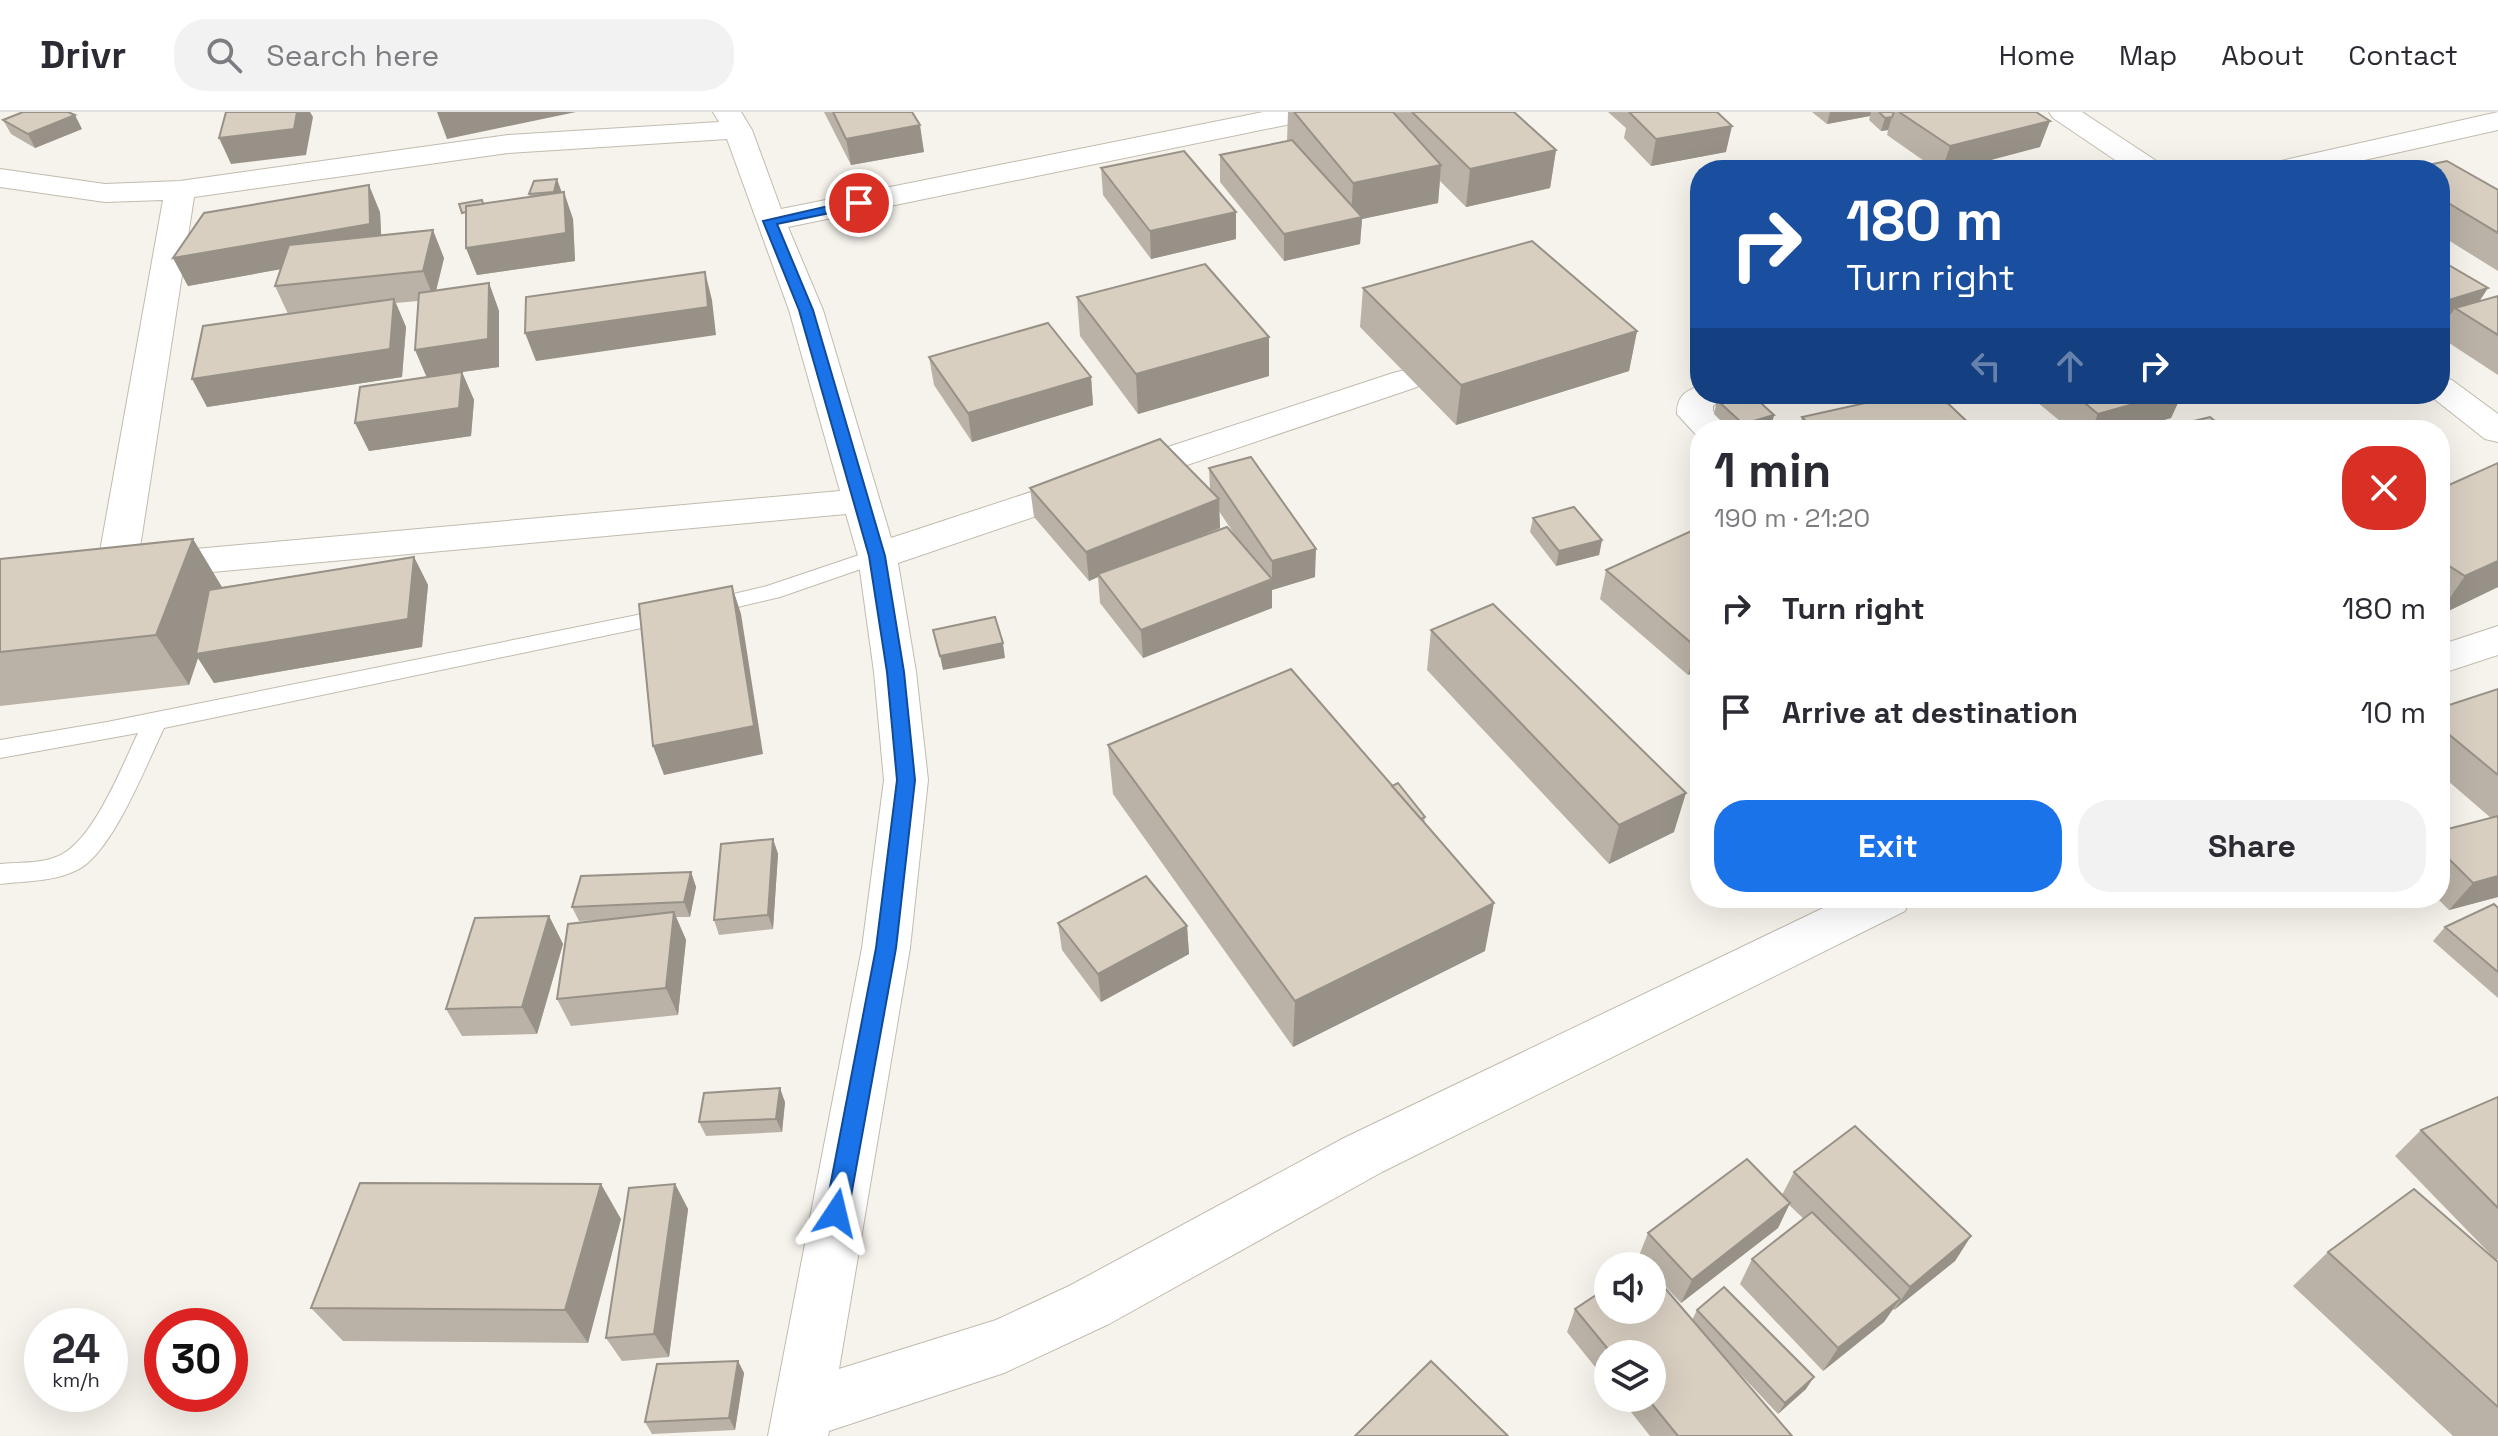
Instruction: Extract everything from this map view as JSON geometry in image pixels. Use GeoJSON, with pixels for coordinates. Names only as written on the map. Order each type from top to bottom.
{"type":"FeatureCollection","features":[{"type":"Feature","properties":{"kind":"street"},"geometry":{"type":"LineString","coordinates":[[770,221],[1305,112]]}},
{"type":"Feature","properties":{"kind":"street"},"geometry":{"type":"LineString","coordinates":[[2063,112],[2135,160]]}},
{"type":"Feature","properties":{"kind":"street"},"geometry":{"type":"LineString","coordinates":[[0,178],[105,193],[180,190],[508,144],[732,121],[806,310],[877,556],[895,672],[906,780],[886,948],[800,1423]]}},
{"type":"Feature","properties":{"kind":"street"},"geometry":{"type":"LineString","coordinates":[[2325,160],[2498,121]]}},
{"type":"Feature","properties":{"kind":"street"},"geometry":{"type":"LineString","coordinates":[[180,190],[102,568],[862,501]]}},
{"type":"Feature","properties":{"kind":"street"},"geometry":{"type":"LineString","coordinates":[[877,556],[1405,380]]}},
{"type":"Feature","properties":{"kind":"street"},"geometry":{"type":"LineString","coordinates":[[2450,395],[2498,431]]}},
{"type":"Feature","properties":{"kind":"street"},"geometry":{"type":"LineString","coordinates":[[2450,657],[2498,640]]}},
{"type":"Feature","properties":{"kind":"street"},"geometry":{"type":"LineString","coordinates":[[800,1423],[1004,1345],[1089,1305],[1363,1155],[1868,908]]}},
{"type":"Feature","properties":{"kind":"lane"},"geometry":{"type":"LineString","coordinates":[[0,749],[752,598],[814,580],[877,556]]}},
{"type":"Feature","properties":{"kind":"lane"},"geometry":{"type":"LineString","coordinates":[[0,874],[55,868],[74,860],[93,842],[156,720]]}},
{"type":"Feature","properties":{"kind":"building"},"geometry":{"type":"Polygon","coordinates":[[[23,112],[68,112],[75,115],[28,134],[3,120],[23,112]]]}},
{"type":"Feature","properties":{"kind":"building"},"geometry":{"type":"Polygon","coordinates":[[[226,112],[297,112],[294,129],[219,138],[226,112]]]}},
{"type":"Feature","properties":{"kind":"building"},"geometry":{"type":"Polygon","coordinates":[[[833,112],[912,112],[920,125],[846,139],[833,112]]]}},
{"type":"Feature","properties":{"kind":"building"},"geometry":{"type":"Polygon","coordinates":[[[1294,112],[1393,112],[1441,165],[1353,183],[1294,112]]]}},
{"type":"Feature","properties":{"kind":"building"},"geometry":{"type":"Polygon","coordinates":[[[1412,112],[1514,112],[1556,150],[1470,169],[1412,112]]]}},
{"type":"Feature","properties":{"kind":"building"},"geometry":{"type":"Polygon","coordinates":[[[1629,112],[1717,112],[1732,126],[1656,139],[1629,112]]]}},
{"type":"Feature","properties":{"kind":"building"},"geometry":{"type":"Polygon","coordinates":[[[1879,112],[1894,112],[1892,117],[1885,118],[1879,112]]]}},
{"type":"Feature","properties":{"kind":"building"},"geometry":{"type":"Polygon","coordinates":[[[1899,112],[2036,112],[2050,121],[1950,146],[1899,112]]]}},
{"type":"Feature","properties":{"kind":"building"},"geometry":{"type":"Polygon","coordinates":[[[1292,140],[1362,217],[1284,234],[1220,155],[1292,140]]]}},
{"type":"Feature","properties":{"kind":"building"},"geometry":{"type":"Polygon","coordinates":[[[1184,151],[1236,212],[1150,231],[1101,168],[1184,151]]]}},
{"type":"Feature","properties":{"kind":"building"},"geometry":{"type":"Polygon","coordinates":[[[2450,163],[2498,190],[2498,233],[2450,204],[2450,163]]]}},
{"type":"Feature","properties":{"kind":"building"},"geometry":{"type":"Polygon","coordinates":[[[557,179],[554,192],[529,194],[534,181],[557,179]]]}},
{"type":"Feature","properties":{"kind":"building"},"geometry":{"type":"Polygon","coordinates":[[[369,185],[370,224],[173,258],[204,213],[369,185]]]}},
{"type":"Feature","properties":{"kind":"building"},"geometry":{"type":"Polygon","coordinates":[[[564,192],[566,233],[466,248],[466,206],[564,192]]]}},
{"type":"Feature","properties":{"kind":"building"},"geometry":{"type":"Polygon","coordinates":[[[482,200],[483,204],[466,206],[466,212],[462,213],[459,204],[482,200]]]}},
{"type":"Feature","properties":{"kind":"building"},"geometry":{"type":"Polygon","coordinates":[[[433,230],[423,271],[275,286],[289,245],[433,230]]]}},
{"type":"Feature","properties":{"kind":"building"},"geometry":{"type":"Polygon","coordinates":[[[1532,241],[1637,331],[1461,385],[1363,288],[1532,241]]]}},
{"type":"Feature","properties":{"kind":"building"},"geometry":{"type":"Polygon","coordinates":[[[1205,264],[1269,337],[1136,374],[1077,297],[1205,264]]]}},
{"type":"Feature","properties":{"kind":"building"},"geometry":{"type":"Polygon","coordinates":[[[2450,266],[2488,288],[2450,300],[2450,266]]]}},
{"type":"Feature","properties":{"kind":"building"},"geometry":{"type":"Polygon","coordinates":[[[705,272],[708,307],[525,333],[526,297],[705,272]]]}},
{"type":"Feature","properties":{"kind":"building"},"geometry":{"type":"Polygon","coordinates":[[[489,283],[488,339],[415,350],[419,293],[489,283]]]}},
{"type":"Feature","properties":{"kind":"building"},"geometry":{"type":"Polygon","coordinates":[[[2498,296],[2498,335],[2455,308],[2498,296]]]}},
{"type":"Feature","properties":{"kind":"building"},"geometry":{"type":"Polygon","coordinates":[[[394,299],[390,349],[192,379],[203,326],[394,299]]]}},
{"type":"Feature","properties":{"kind":"building"},"geometry":{"type":"Polygon","coordinates":[[[1048,323],[1091,377],[968,413],[929,357],[1048,323]]]}},
{"type":"Feature","properties":{"kind":"building"},"geometry":{"type":"Polygon","coordinates":[[[462,372],[459,408],[355,423],[360,387],[462,372]]]}},
{"type":"Feature","properties":{"kind":"building"},"geometry":{"type":"Polygon","coordinates":[[[1721,404],[1762,404],[1774,415],[1757,420],[1739,420],[1721,404]]]}},
{"type":"Feature","properties":{"kind":"building"},"geometry":{"type":"Polygon","coordinates":[[[1861,404],[1949,404],[1965,420],[1805,420],[1802,417],[1861,404]]]}},
{"type":"Feature","properties":{"kind":"building"},"geometry":{"type":"Polygon","coordinates":[[[2086,404],[2134,404],[2098,414],[2086,404]]]}},
{"type":"Feature","properties":{"kind":"building"},"geometry":{"type":"Polygon","coordinates":[[[1160,439],[1219,499],[1086,552],[1030,488],[1160,439]]]}},
{"type":"Feature","properties":{"kind":"building"},"geometry":{"type":"Polygon","coordinates":[[[1251,457],[1316,549],[1272,561],[1209,468],[1251,457]]]}},
{"type":"Feature","properties":{"kind":"building"},"geometry":{"type":"Polygon","coordinates":[[[2498,463],[2498,561],[2465,576],[2450,566],[2450,485],[2498,463]]]}},
{"type":"Feature","properties":{"kind":"building"},"geometry":{"type":"Polygon","coordinates":[[[1574,507],[1602,540],[1559,551],[1533,518],[1574,507]]]}},
{"type":"Feature","properties":{"kind":"building"},"geometry":{"type":"Polygon","coordinates":[[[1227,527],[1272,579],[1141,630],[1098,574],[1227,527]]]}},
{"type":"Feature","properties":{"kind":"building"},"geometry":{"type":"Polygon","coordinates":[[[1690,532],[1690,642],[1606,570],[1690,532]]]}},
{"type":"Feature","properties":{"kind":"building"},"geometry":{"type":"Polygon","coordinates":[[[193,539],[156,635],[0,652],[0,559],[193,539]]]}},
{"type":"Feature","properties":{"kind":"building"},"geometry":{"type":"Polygon","coordinates":[[[414,557],[408,619],[196,654],[209,590],[414,557]]]}},
{"type":"Feature","properties":{"kind":"building"},"geometry":{"type":"Polygon","coordinates":[[[732,586],[754,726],[653,746],[639,604],[732,586]]]}},
{"type":"Feature","properties":{"kind":"building"},"geometry":{"type":"Polygon","coordinates":[[[1493,604],[1686,793],[1619,825],[1431,630],[1493,604]]]}},
{"type":"Feature","properties":{"kind":"building"},"geometry":{"type":"Polygon","coordinates":[[[995,617],[1003,643],[940,656],[933,630],[995,617]]]}},
{"type":"Feature","properties":{"kind":"building"},"geometry":{"type":"Polygon","coordinates":[[[1291,669],[1494,903],[1295,1001],[1108,745],[1291,669]]]}},
{"type":"Feature","properties":{"kind":"building"},"geometry":{"type":"Polygon","coordinates":[[[2498,689],[2498,775],[2450,735],[2450,705],[2498,689]]]}},
{"type":"Feature","properties":{"kind":"building"},"geometry":{"type":"Polygon","coordinates":[[[1398,783],[1425,817],[1421,819],[1392,786],[1398,783]]]}},
{"type":"Feature","properties":{"kind":"building"},"geometry":{"type":"Polygon","coordinates":[[[2498,816],[2498,876],[2473,883],[2450,860],[2450,828],[2498,816]]]}},
{"type":"Feature","properties":{"kind":"building"},"geometry":{"type":"Polygon","coordinates":[[[773,839],[768,915],[714,920],[721,844],[773,839]]]}},
{"type":"Feature","properties":{"kind":"building"},"geometry":{"type":"Polygon","coordinates":[[[691,872],[684,902],[572,907],[581,876],[691,872]]]}},
{"type":"Feature","properties":{"kind":"building"},"geometry":{"type":"Polygon","coordinates":[[[1146,876],[1187,926],[1098,974],[1058,923],[1146,876]]]}},
{"type":"Feature","properties":{"kind":"building"},"geometry":{"type":"Polygon","coordinates":[[[2494,904],[2498,908],[2498,972],[2445,927],[2494,904]]]}},
{"type":"Feature","properties":{"kind":"building"},"geometry":{"type":"Polygon","coordinates":[[[674,912],[666,988],[557,999],[568,924],[674,912]]]}},
{"type":"Feature","properties":{"kind":"building"},"geometry":{"type":"Polygon","coordinates":[[[549,916],[522,1007],[446,1009],[475,918],[549,916]]]}},
{"type":"Feature","properties":{"kind":"building"},"geometry":{"type":"Polygon","coordinates":[[[780,1088],[776,1119],[699,1122],[704,1093],[780,1088]]]}},
{"type":"Feature","properties":{"kind":"building"},"geometry":{"type":"Polygon","coordinates":[[[2498,1097],[2498,1208],[2421,1130],[2498,1097]]]}},
{"type":"Feature","properties":{"kind":"building"},"geometry":{"type":"Polygon","coordinates":[[[1855,1126],[1971,1236],[1910,1287],[1794,1172],[1855,1126]]]}},
{"type":"Feature","properties":{"kind":"building"},"geometry":{"type":"Polygon","coordinates":[[[1747,1159],[1790,1203],[1692,1280],[1648,1233],[1747,1159]]]}},
{"type":"Feature","properties":{"kind":"building"},"geometry":{"type":"Polygon","coordinates":[[[360,1183],[601,1184],[565,1310],[311,1308],[360,1183]]]}},
{"type":"Feature","properties":{"kind":"building"},"geometry":{"type":"Polygon","coordinates":[[[675,1184],[654,1334],[606,1338],[629,1188],[675,1184]]]}},
{"type":"Feature","properties":{"kind":"building"},"geometry":{"type":"Polygon","coordinates":[[[2414,1189],[2498,1262],[2498,1407],[2328,1252],[2414,1189]]]}},
{"type":"Feature","properties":{"kind":"building"},"geometry":{"type":"Polygon","coordinates":[[[1812,1212],[1900,1299],[1838,1348],[1752,1259],[1812,1212]]]}},
{"type":"Feature","properties":{"kind":"building"},"geometry":{"type":"Polygon","coordinates":[[[1724,1287],[1814,1377],[1785,1403],[1697,1310],[1724,1287]]]}},
{"type":"Feature","properties":{"kind":"building"},"geometry":{"type":"Polygon","coordinates":[[[1666,1289],[1792,1436],[1678,1436],[1658,1412],[1666,1412],[1666,1340],[1600,1340],[1575,1309],[1594,1296],[1594,1324],[1666,1324],[1666,1289]]]}},
{"type":"Feature","properties":{"kind":"building"},"geometry":{"type":"Polygon","coordinates":[[[738,1361],[729,1418],[645,1422],[657,1364],[738,1361]]]}},
{"type":"Feature","properties":{"kind":"building"},"geometry":{"type":"Polygon","coordinates":[[[1431,1361],[1508,1436],[1355,1436],[1431,1361]]]}},
{"type":"Feature","properties":{"kind":"route"},"geometry":{"type":"LineString","coordinates":[[836,1213],[886,948],[906,780],[895,672],[877,556],[806,310],[770,221],[859,203]]}}]}
